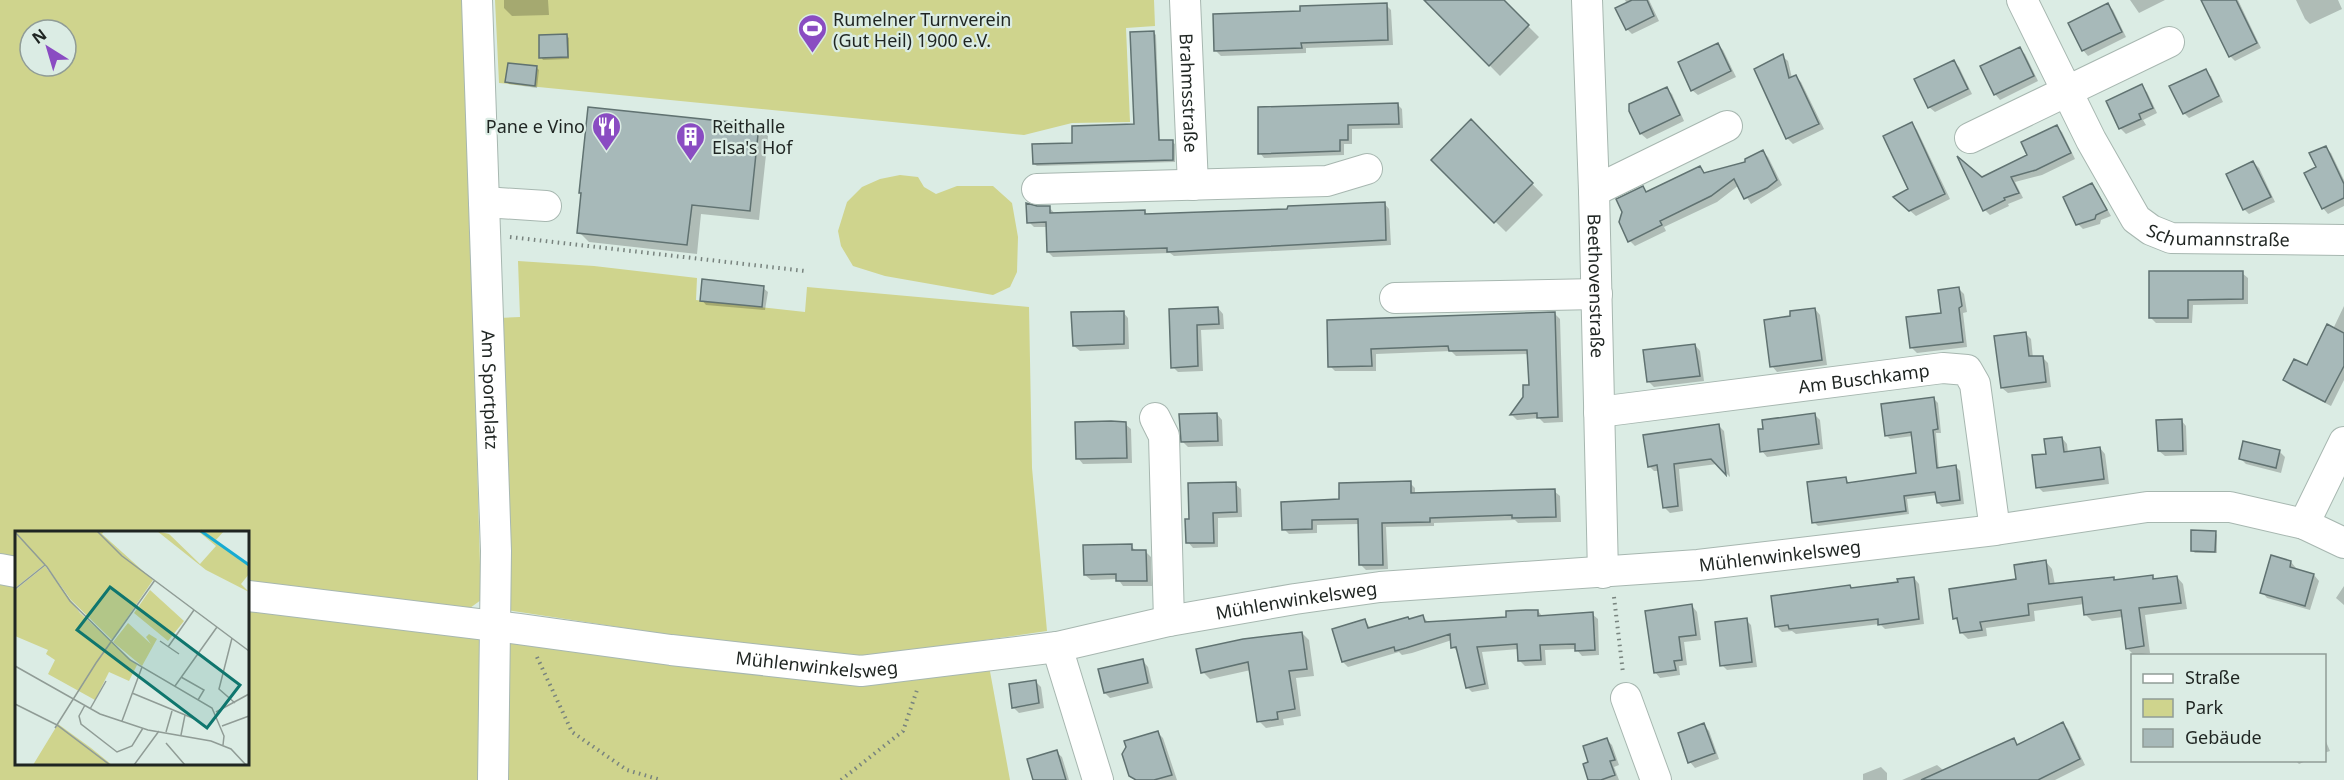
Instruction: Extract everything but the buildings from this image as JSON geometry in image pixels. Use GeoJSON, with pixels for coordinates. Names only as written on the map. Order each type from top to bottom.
{"type":"FeatureCollection","features":[{"type":"Feature","properties":{"kind":"street","name":"Am Sportplatz"},"geometry":{"type":"LineString","coordinates":[[477,0],[496,551],[506,627],[493,780]]}},
{"type":"Feature","properties":{"kind":"street","name":"Brahmsstraße"},"geometry":{"type":"LineString","coordinates":[[1185,0],[1193,185]]}},
{"type":"Feature","properties":{"kind":"street","name":"Beethovenstraße"},"geometry":{"type":"LineString","coordinates":[[1587,0],[1599,412],[1607,572]]}},
{"type":"Feature","properties":{"kind":"street","name":"Schumannstraße"},"geometry":{"type":"LineString","coordinates":[[2022,0],[2091,140],[2136,219],[2151,230],[2171,238],[2344,240]]}},
{"type":"Feature","properties":{"kind":"street"},"geometry":{"type":"LineString","coordinates":[[1970,138],[2169,42]]}},
{"type":"Feature","properties":{"kind":"street"},"geometry":{"type":"LineString","coordinates":[[1594,191],[1727,126]]}},
{"type":"Feature","properties":{"kind":"street"},"geometry":{"type":"LineString","coordinates":[[1036,189],[1327,181],[1366,169]]}},
{"type":"Feature","properties":{"kind":"street"},"geometry":{"type":"LineString","coordinates":[[484,202],[546,206]]}},
{"type":"Feature","properties":{"kind":"street"},"geometry":{"type":"LineString","coordinates":[[1395,298],[1597,294]]}},
{"type":"Feature","properties":{"kind":"street","name":"Am Buschkamp"},"geometry":{"type":"LineString","coordinates":[[1599,412],[1943,368],[1967,370],[1975,384],[1995,530]]}},
{"type":"Feature","properties":{"kind":"street"},"geometry":{"type":"LineString","coordinates":[[1155,418],[1164,436],[1169,621]]}},
{"type":"Feature","properties":{"kind":"street"},"geometry":{"type":"LineString","coordinates":[[2304,524],[2344,442]]}},
{"type":"Feature","properties":{"kind":"street","name":"Mühlenwinkelsweg"},"geometry":{"type":"LineString","coordinates":[[249,596],[506,627],[671,650],[861,671],[1057,647],[1169,621],[1295,599],[1380,588],[1698,565],[1995,530],[2146,507],[2230,507],[2304,524],[2344,543]]}},
{"type":"Feature","properties":{"kind":"street"},"geometry":{"type":"LineString","coordinates":[[0,569],[15,572]]}},
{"type":"Feature","properties":{"kind":"street"},"geometry":{"type":"LineString","coordinates":[[1057,647],[1098,780]]}},
{"type":"Feature","properties":{"kind":"street"},"geometry":{"type":"LineString","coordinates":[[1626,698],[1656,780]]}},
{"type":"Feature","properties":{"kind":"path"},"geometry":{"type":"LineString","coordinates":[[485,234],[805,271]]}},
{"type":"Feature","properties":{"kind":"path"},"geometry":{"type":"LineString","coordinates":[[1607,572],[1626,698]]}},
{"type":"Feature","properties":{"kind":"path"},"geometry":{"type":"LineString","coordinates":[[506,627],[537,657],[572,732],[627,770],[661,780]]}},
{"type":"Feature","properties":{"kind":"path"},"geometry":{"type":"LineString","coordinates":[[841,780],[903,731],[918,688],[935,661]]}},
{"type":"Feature","properties":{"kind":"green space"},"geometry":{"type":"Polygon","coordinates":[[[0,0],[464,0],[481,600],[463,613],[249,589],[249,531],[15,531],[15,560],[0,558],[0,0]]]}},
{"type":"Feature","properties":{"kind":"green space","name":"Rumelner Turnverein (Gut Heil) 1900 e.V."},"geometry":{"type":"Polygon","coordinates":[[[495,0],[1154,0],[1155,26],[1126,28],[1130,122],[1072,123],[1024,135],[499,83],[495,0]]]}},
{"type":"Feature","properties":{"kind":"green space"},"geometry":{"type":"Polygon","coordinates":[[[900,175],[918,177],[924,187],[936,194],[957,186],[993,186],[1012,203],[1018,237],[1017,272],[1010,287],[993,295],[885,276],[853,266],[841,246],[838,231],[847,202],[862,187],[880,179],[900,175]]]}},
{"type":"Feature","properties":{"kind":"green space"},"geometry":{"type":"Polygon","coordinates":[[[518,261],[594,266],[697,278],[696,300],[805,312],[807,287],[1029,307],[1032,468],[1047,631],[910,651],[855,656],[671,635],[507,610],[498,318],[520,317],[518,261]]]}},
{"type":"Feature","properties":{"kind":"green space"},"geometry":{"type":"Polygon","coordinates":[[[0,584],[15,586],[15,765],[249,765],[249,610],[682,665],[989,666],[1010,780],[0,780],[0,584]]]}},
{"type":"Feature","properties":{"kind":"place","name":"Rumelner Turnverein (Gut Heil) 1900 e.V."},"geometry":{"type":"Point","coordinates":[812,54]}},
{"type":"Feature","properties":{"kind":"place","name":"Pane e Vino"},"geometry":{"type":"Point","coordinates":[606,152]}},
{"type":"Feature","properties":{"kind":"place","name":"Reithalle Elsa's Hof"},"geometry":{"type":"Point","coordinates":[691,162]}}]}
